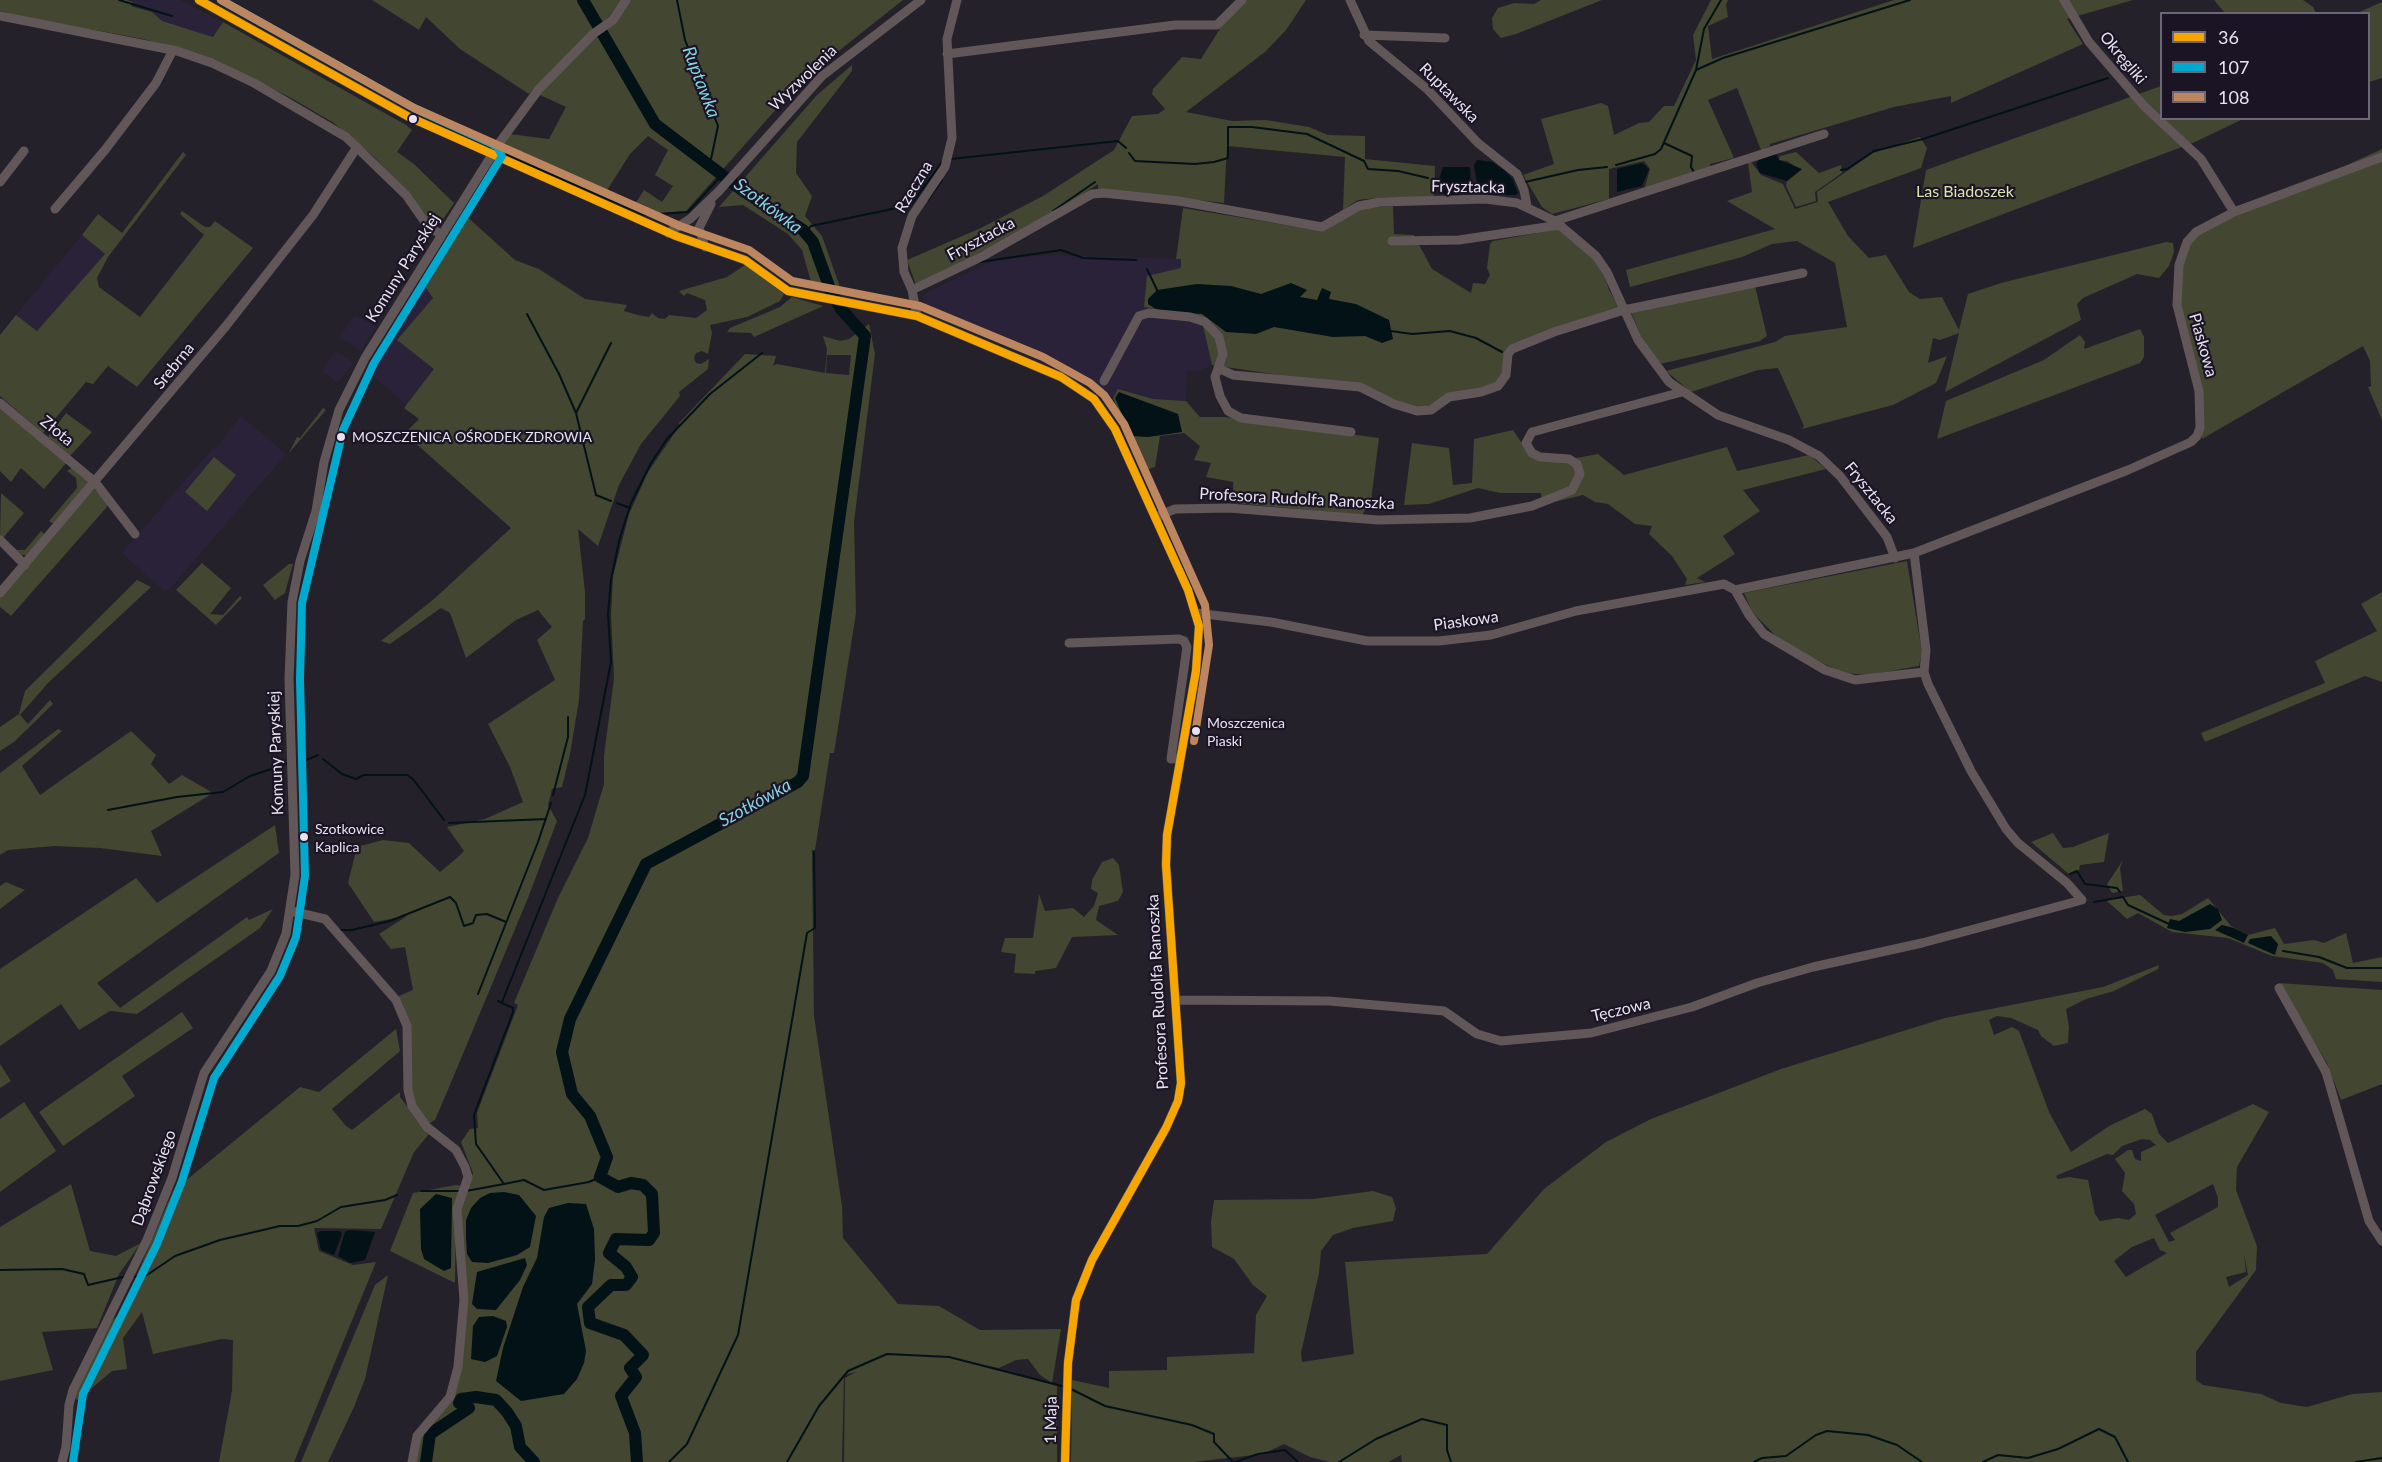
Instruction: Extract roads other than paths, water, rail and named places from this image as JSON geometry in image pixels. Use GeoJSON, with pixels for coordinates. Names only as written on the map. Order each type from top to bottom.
{"type":"FeatureCollection","features":[{"type":"Feature","properties":{"kind":"street","name":"Profesora Rudolfa Ranoszka"},"geometry":{"type":"LineString","coordinates":[[199,0],[409,117],[668,233],[745,260],[788,291],[917,316],[1076,385],[1087,393],[1115,429],[1156,517],[1196,613],[1199,644],[1167,835],[1166,865],[1181,1072],[1178,1101],[1156,1147],[1082,1281],[1073,1314],[1067,1380]]}},
{"type":"Feature","properties":{"kind":"street","name":"Komuny Paryskiej"},"geometry":{"type":"LineString","coordinates":[[291,911],[295,875],[289,650],[292,602],[316,511],[329,444],[342,404],[365,358],[440,234],[492,155],[539,89],[593,34],[606,26],[626,0]]}},
{"type":"Feature","properties":{"kind":"street","name":"Wyzwolenia"},"geometry":{"type":"LineString","coordinates":[[721,189],[822,76],[921,0]]}},
{"type":"Feature","properties":{"kind":"street","name":"Rzeczna"},"geometry":{"type":"LineString","coordinates":[[917,316],[912,290],[902,260],[906,232],[921,202],[945,167],[952,138],[947,39],[957,0]]}},
{"type":"Feature","properties":{"kind":"street"},"geometry":{"type":"LineString","coordinates":[[947,54],[1175,25],[1217,25],[1242,0]]}},
{"type":"Feature","properties":{"kind":"street","name":"Ruptawska"},"geometry":{"type":"LineString","coordinates":[[1350,0],[1364,35],[1427,89],[1478,143],[1517,174],[1524,190],[1527,206]]}},
{"type":"Feature","properties":{"kind":"street","name":"Okręgliki"},"geometry":{"type":"LineString","coordinates":[[2064,0],[2089,42],[2144,106],[2201,159],[2234,212]]}},
{"type":"Feature","properties":{"kind":"street"},"geometry":{"type":"LineString","coordinates":[[0,16],[34,25],[177,51],[254,83],[331,127],[357,147],[406,195],[427,225],[440,234]]}},
{"type":"Feature","properties":{"kind":"street"},"geometry":{"type":"LineString","coordinates":[[1364,35],[1445,38]]}},
{"type":"Feature","properties":{"kind":"street"},"geometry":{"type":"LineString","coordinates":[[56,209],[146,95],[177,51]]}},
{"type":"Feature","properties":{"kind":"street"},"geometry":{"type":"LineString","coordinates":[[1392,241],[1459,240],[1557,223],[1824,134]]}},
{"type":"Feature","properties":{"kind":"street","name":"Srebrna"},"geometry":{"type":"LineString","coordinates":[[0,593],[158,409],[305,225],[345,169],[357,147]]}},
{"type":"Feature","properties":{"kind":"street"},"geometry":{"type":"LineString","coordinates":[[0,182],[24,151]]}},
{"type":"Feature","properties":{"kind":"street","name":"Piaskowa"},"geometry":{"type":"LineString","coordinates":[[1196,613],[1271,622],[1367,641],[1439,641],[1491,635],[1576,611],[1718,585],[1728,585],[1735,590],[1914,553],[2128,470],[2195,439],[2200,423],[2199,391],[2178,317],[2177,291],[2184,248],[2191,236],[2234,212],[2382,157]]}},
{"type":"Feature","properties":{"kind":"street"},"geometry":{"type":"LineString","coordinates":[[668,233],[688,220],[721,189]]}},
{"type":"Feature","properties":{"kind":"street"},"geometry":{"type":"LineString","coordinates":[[685,240],[699,228],[721,189]]}},
{"type":"Feature","properties":{"kind":"street","name":"Frysztacka"},"geometry":{"type":"LineString","coordinates":[[912,290],[983,256],[1092,194],[1179,201],[1322,226],[1359,206],[1380,202],[1485,199],[1527,206],[1557,223],[1596,256],[1607,272],[1638,340],[1654,366],[1682,392],[1718,415],[1789,440],[1819,456],[1840,476],[1887,537],[1895,558]]}},
{"type":"Feature","properties":{"kind":"street"},"geometry":{"type":"LineString","coordinates":[[685,240],[684,230],[688,220]]}},
{"type":"Feature","properties":{"kind":"street"},"geometry":{"type":"LineString","coordinates":[[699,228],[705,247]]}},
{"type":"Feature","properties":{"kind":"street"},"geometry":{"type":"LineString","coordinates":[[1218,368],[1225,373],[1241,376],[1360,387],[1410,409],[1431,410],[1449,397],[1481,392],[1498,386],[1506,375],[1508,354],[1515,347],[1624,310],[1803,273]]}},
{"type":"Feature","properties":{"kind":"street"},"geometry":{"type":"LineString","coordinates":[[1104,381],[1135,320],[1144,314],[1190,317],[1212,328],[1219,337],[1224,354],[1215,377],[1227,410],[1240,418],[1351,432]]}},
{"type":"Feature","properties":{"kind":"street","name":"Profesora Rudolfa Ranoszka"},"geometry":{"type":"LineString","coordinates":[[1156,517],[1175,509],[1195,508],[1242,508],[1378,520],[1470,518],[1509,510],[1558,498],[1572,490],[1579,480],[1579,468],[1575,462],[1567,458],[1540,457],[1530,451],[1526,440],[1532,432],[1682,392]]}},
{"type":"Feature","properties":{"kind":"street","name":"Złota"},"geometry":{"type":"LineString","coordinates":[[0,403],[94,482],[135,534]]}},
{"type":"Feature","properties":{"kind":"street"},"geometry":{"type":"LineString","coordinates":[[0,540],[25,565]]}},
{"type":"Feature","properties":{"kind":"street"},"geometry":{"type":"LineString","coordinates":[[1735,590],[1749,615],[1764,634],[1825,670],[1855,680],[1924,672],[1926,650],[1914,553]]}},
{"type":"Feature","properties":{"kind":"street","name":"Profesora Rudolfa Ranoszka"},"geometry":{"type":"LineString","coordinates":[[1068,644],[1179,639],[1184,641],[1186,647],[1171,759],[1180,758]]}},
{"type":"Feature","properties":{"kind":"street","name":"Tęczowa"},"geometry":{"type":"LineString","coordinates":[[1176,1000],[1329,1000],[1444,1011],[1477,1034],[1501,1041],[1582,1034],[1642,1022],[1813,967],[1922,943],[2082,900],[2067,883],[2018,843],[2006,829],[1971,772],[1924,672]]}},
{"type":"Feature","properties":{"kind":"street"},"geometry":{"type":"LineString","coordinates":[[291,911],[325,919],[396,1000],[407,1026],[407,1081],[412,1106],[427,1127],[456,1150],[468,1177],[458,1209],[464,1300],[458,1367],[446,1404],[417,1436],[412,1462]]}},
{"type":"Feature","properties":{"kind":"street","name":"Dąbrowskiego"},"geometry":{"type":"LineString","coordinates":[[62,1462],[66,1448],[69,1405],[73,1390],[147,1240],[172,1178],[204,1073],[274,965],[286,934],[291,911]]}},
{"type":"Feature","properties":{"kind":"street"},"geometry":{"type":"LineString","coordinates":[[2278,988],[2326,1072],[2369,1221],[2382,1241]]}},
{"type":"Feature","properties":{"kind":"street","name":"1 Maja"},"geometry":{"type":"LineString","coordinates":[[1065,1462],[1067,1380]]}},
{"type":"Feature","properties":{"kind":"waterway"},"geometry":{"type":"LineString","coordinates":[[119,0],[172,16]]}},
{"type":"Feature","properties":{"kind":"waterway","name":"Szotkówka"},"geometry":{"type":"LineString","coordinates":[[583,0],[655,124],[742,190],[803,230],[813,242],[830,289],[841,309],[865,336],[803,776],[798,782],[646,864],[570,1019],[562,1052],[572,1094],[590,1116],[607,1157],[600,1177],[618,1187],[631,1183],[643,1185],[652,1194],[654,1233],[649,1240],[616,1239],[609,1253],[626,1267],[632,1277],[626,1285],[611,1285],[588,1307],[590,1323],[624,1335],[643,1355],[630,1368],[636,1377],[621,1396],[635,1433],[637,1462]]}},
{"type":"Feature","properties":{"kind":"waterway","name":"Ruptawka"},"geometry":{"type":"LineString","coordinates":[[677,0],[685,40],[718,126],[710,164]]}},
{"type":"Feature","properties":{"kind":"waterway"},"geometry":{"type":"LineString","coordinates":[[1616,165],[1655,154],[1661,149],[1696,70],[1704,29],[1721,0]]}},
{"type":"Feature","properties":{"kind":"waterway"},"geometry":{"type":"LineString","coordinates":[[1696,70],[1723,58],[1910,0]]}},
{"type":"Feature","properties":{"kind":"waterway"},"geometry":{"type":"LineString","coordinates":[[1841,170],[1847,169],[1874,151],[1923,139],[2108,78]]}},
{"type":"Feature","properties":{"kind":"waterway"},"geometry":{"type":"LineString","coordinates":[[1129,153],[1135,161],[1195,164],[1214,162],[1228,158],[1228,127],[1252,127],[1307,134],[1364,161],[1368,169],[1398,171],[1428,178]]}},
{"type":"Feature","properties":{"kind":"waterway"},"geometry":{"type":"LineString","coordinates":[[951,159],[1118,141],[1126,148]]}},
{"type":"Feature","properties":{"kind":"waterway"},"geometry":{"type":"LineString","coordinates":[[1664,143],[1692,156],[1691,167],[1695,174]]}},
{"type":"Feature","properties":{"kind":"waterway"},"geometry":{"type":"LineString","coordinates":[[500,152],[645,215],[688,212],[722,175]]}},
{"type":"Feature","properties":{"kind":"waterway"},"geometry":{"type":"LineString","coordinates":[[805,233],[811,226],[911,205],[942,162]]}},
{"type":"Feature","properties":{"kind":"waterway"},"geometry":{"type":"LineString","coordinates":[[1525,182],[1578,170],[1607,167]]}},
{"type":"Feature","properties":{"kind":"waterway"},"geometry":{"type":"LineString","coordinates":[[928,200],[942,180]]}},
{"type":"Feature","properties":{"kind":"waterway"},"geometry":{"type":"LineString","coordinates":[[1053,211],[1095,182]]}},
{"type":"Feature","properties":{"kind":"waterway"},"geometry":{"type":"LineString","coordinates":[[980,262],[1061,250],[1083,258],[1136,260]]}},
{"type":"Feature","properties":{"kind":"waterway"},"geometry":{"type":"LineString","coordinates":[[1147,269],[1157,290]]}},
{"type":"Feature","properties":{"kind":"waterway"},"geometry":{"type":"LineString","coordinates":[[527,314],[559,374],[576,413]]}},
{"type":"Feature","properties":{"kind":"waterway"},"geometry":{"type":"LineString","coordinates":[[1391,331],[1412,334],[1450,331],[1476,338],[1502,352]]}},
{"type":"Feature","properties":{"kind":"waterway"},"geometry":{"type":"LineString","coordinates":[[611,343],[576,413],[596,495],[611,501]]}},
{"type":"Feature","properties":{"kind":"waterway"},"geometry":{"type":"LineString","coordinates":[[502,1002],[585,795],[611,662],[608,614],[611,580],[619,541],[631,503],[651,463],[667,439],[710,394],[762,353]]}},
{"type":"Feature","properties":{"kind":"waterway"},"geometry":{"type":"LineString","coordinates":[[617,503],[630,508]]}},
{"type":"Feature","properties":{"kind":"waterway"},"geometry":{"type":"LineString","coordinates":[[553,795],[568,737],[568,717]]}},
{"type":"Feature","properties":{"kind":"waterway"},"geometry":{"type":"LineString","coordinates":[[304,761],[318,755]]}},
{"type":"Feature","properties":{"kind":"waterway"},"geometry":{"type":"LineString","coordinates":[[323,759],[342,774],[356,779],[364,775],[407,775],[413,779],[444,820]]}},
{"type":"Feature","properties":{"kind":"waterway"},"geometry":{"type":"LineString","coordinates":[[108,810],[177,797],[223,792],[250,776],[286,764]]}},
{"type":"Feature","properties":{"kind":"waterway"},"geometry":{"type":"LineString","coordinates":[[478,994],[551,803]]}},
{"type":"Feature","properties":{"kind":"waterway"},"geometry":{"type":"LineString","coordinates":[[449,823],[546,819]]}},
{"type":"Feature","properties":{"kind":"waterway"},"geometry":{"type":"LineString","coordinates":[[669,1462],[687,1444],[738,1335],[807,933],[815,928],[814,852]]}},
{"type":"Feature","properties":{"kind":"waterway"},"geometry":{"type":"LineString","coordinates":[[2070,874],[2077,871],[2085,884],[2117,888],[2120,892]]}},
{"type":"Feature","properties":{"kind":"waterway"},"geometry":{"type":"LineString","coordinates":[[340,930],[352,930],[390,921],[450,897],[456,903],[464,926],[473,923],[476,915],[487,914],[506,922]]}},
{"type":"Feature","properties":{"kind":"waterway"},"geometry":{"type":"LineString","coordinates":[[2094,902],[2123,897],[2128,905],[2169,924]]}},
{"type":"Feature","properties":{"kind":"waterway"},"geometry":{"type":"LineString","coordinates":[[2283,951],[2319,957],[2347,968],[2382,968]]}},
{"type":"Feature","properties":{"kind":"waterway"},"geometry":{"type":"LineString","coordinates":[[498,1001],[513,1008],[513,1012],[474,1115],[476,1144],[504,1184],[524,1180],[544,1190],[589,1182],[600,1177]]}},
{"type":"Feature","properties":{"kind":"waterway"},"geometry":{"type":"LineString","coordinates":[[466,1191],[504,1184]]}},
{"type":"Feature","properties":{"kind":"waterway"},"geometry":{"type":"LineString","coordinates":[[421,1191],[460,1191]]}},
{"type":"Feature","properties":{"kind":"waterway"},"geometry":{"type":"LineString","coordinates":[[133,1277],[147,1275],[175,1256],[220,1240],[280,1226],[298,1226],[317,1221],[341,1207],[385,1200],[397,1195]]}},
{"type":"Feature","properties":{"kind":"waterway"},"geometry":{"type":"LineString","coordinates":[[0,1270],[62,1269],[84,1274],[88,1285],[123,1277]]}},
{"type":"Feature","properties":{"kind":"waterway"},"geometry":{"type":"LineString","coordinates":[[787,1462],[819,1406],[848,1371],[887,1354],[949,1357],[1066,1387]]}},
{"type":"Feature","properties":{"kind":"waterway"},"geometry":{"type":"LineString","coordinates":[[1071,1389],[1105,1406],[1192,1425],[1214,1434],[1214,1442],[1233,1462]]}},
{"type":"Feature","properties":{"kind":"waterway","name":"Szotkówka"},"geometry":{"type":"LineString","coordinates":[[426,1462],[430,1434],[469,1408],[459,1403],[461,1399],[476,1397],[496,1400],[507,1412],[516,1426],[520,1447],[534,1462]]}},
{"type":"Feature","properties":{"kind":"waterway"},"geometry":{"type":"LineString","coordinates":[[1339,1462],[1376,1439],[1422,1419],[1447,1425],[1447,1450],[1451,1462]]}},
{"type":"Feature","properties":{"kind":"waterway"},"geometry":{"type":"LineString","coordinates":[[1983,1462],[1998,1455],[2028,1458],[2058,1449],[2099,1429],[2115,1437],[2128,1462]]}},
{"type":"Feature","properties":{"kind":"waterway"},"geometry":{"type":"LineString","coordinates":[[1754,1462],[1762,1458],[1786,1456],[1816,1435],[1827,1431],[1868,1435],[1897,1445],[1922,1462]]}},
{"type":"Feature","properties":{"kind":"waterway"},"geometry":{"type":"LineString","coordinates":[[1235,1462],[1258,1454],[1285,1450],[1298,1462]]}},
{"type":"Feature","properties":{"kind":"waterway"},"geometry":{"type":"LineString","coordinates":[[2356,1462],[2382,1458]]}},
{"type":"Feature","properties":{"kind":"place","name":"MOSZCZENICA OŚRODEK ZDROWIA"},"geometry":{"type":"Point","coordinates":[341,437]}},
{"type":"Feature","properties":{"kind":"place","name":"Moszczenica Piaski"},"geometry":{"type":"Point","coordinates":[1196,731]}},
{"type":"Feature","properties":{"kind":"place","name":"Szotkowice Kaplica"},"geometry":{"type":"Point","coordinates":[304,837]}},
{"type":"Feature","properties":{"kind":"park label","name":"Las Biadoszek"},"geometry":{"type":"Point","coordinates":[1965,192]}}]}
